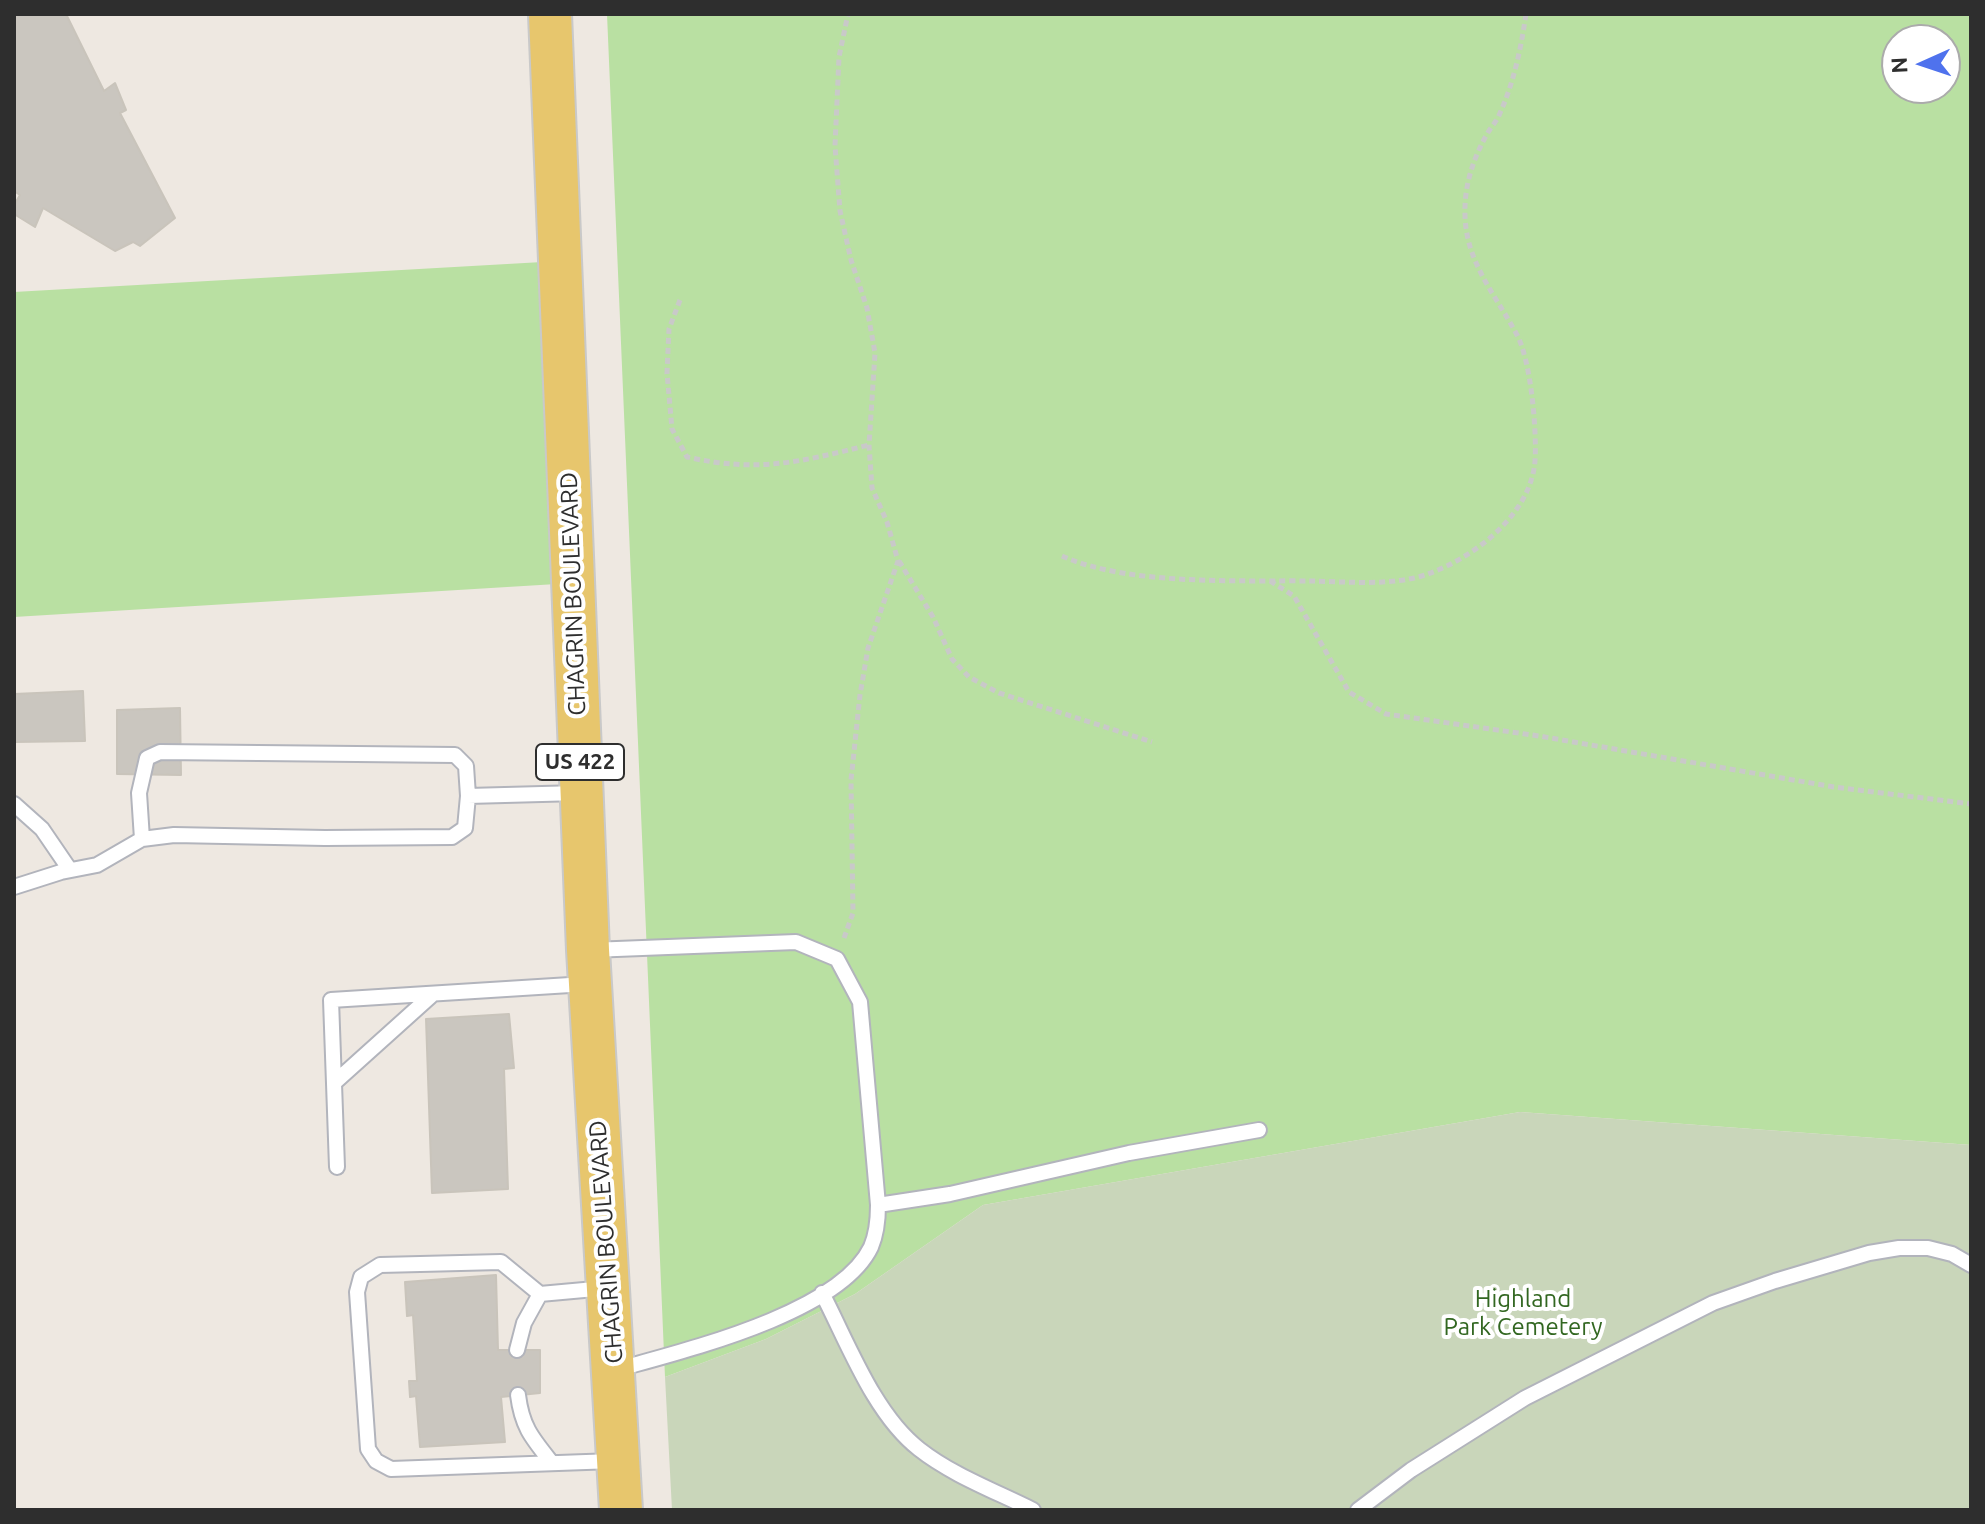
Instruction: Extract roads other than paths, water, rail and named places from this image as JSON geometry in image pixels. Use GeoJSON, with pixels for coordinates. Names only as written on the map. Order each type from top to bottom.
{"type":"FeatureCollection","features":[{"type":"Feature","properties":{"kind":"main road","name":"CHAGRIN BOULEVARD"},"geometry":{"type":"LineString","coordinates":[[550,14],[589,967],[621,1510]]}},
{"type":"Feature","properties":{"kind":"lane"},"geometry":{"type":"LineString","coordinates":[[14,887],[97,865],[142,839],[174,835],[452,837],[465,828],[468,796],[466,766],[455,755],[160,752],[147,758],[139,793],[142,839]]}},
{"type":"Feature","properties":{"kind":"lane"},"geometry":{"type":"LineString","coordinates":[[468,796],[581,792]]}},
{"type":"Feature","properties":{"kind":"lane"},"geometry":{"type":"LineString","coordinates":[[14,804],[42,829],[70,870]]}},
{"type":"Feature","properties":{"kind":"lane"},"geometry":{"type":"LineString","coordinates":[[337,1167],[331,1000],[433,994],[589,967],[796,942],[837,959],[860,1002],[878,1205],[877,1229],[870,1249],[849,1274],[778,1318],[731,1336],[614,1370]]}},
{"type":"Feature","properties":{"kind":"lane"},"geometry":{"type":"LineString","coordinates":[[334,1083],[433,994]]}},
{"type":"Feature","properties":{"kind":"lane"},"geometry":{"type":"LineString","coordinates":[[878,1205],[950,1194],[1129,1153],[1259,1130]]}},
{"type":"Feature","properties":{"kind":"lane"},"geometry":{"type":"LineString","coordinates":[[1358,1510],[1423,1463],[1525,1398],[1713,1303],[1869,1253],[1899,1248],[1928,1248],[1952,1254],[1971,1265]]}},
{"type":"Feature","properties":{"kind":"lane"},"geometry":{"type":"LineString","coordinates":[[609,1288],[540,1294],[501,1262],[380,1265],[361,1277],[357,1292],[368,1449],[376,1461],[391,1469],[618,1461]]}},
{"type":"Feature","properties":{"kind":"lane"},"geometry":{"type":"LineString","coordinates":[[822,1293],[872,1390],[900,1432],[943,1465],[1033,1510]]}},
{"type":"Feature","properties":{"kind":"lane"},"geometry":{"type":"LineString","coordinates":[[517,1350],[524,1323],[540,1294]]}},
{"type":"Feature","properties":{"kind":"lane"},"geometry":{"type":"LineString","coordinates":[[518,1395],[521,1419],[528,1434],[552,1463]]}},
{"type":"Feature","properties":{"kind":"park label","name":"Highland Park Cemetery"},"geometry":{"type":"Point","coordinates":[1523,1313]}}]}
